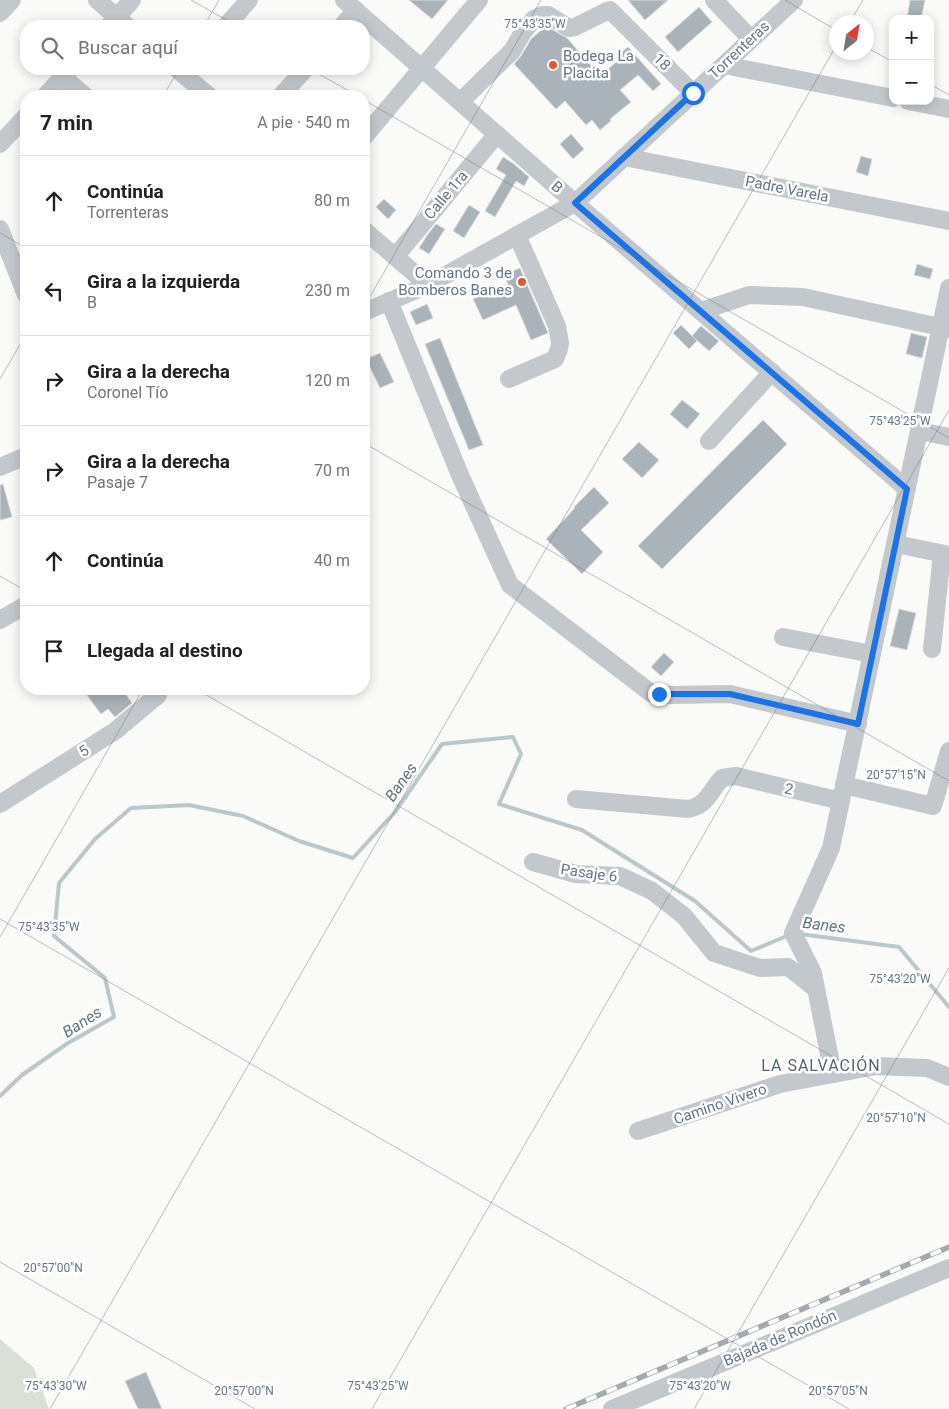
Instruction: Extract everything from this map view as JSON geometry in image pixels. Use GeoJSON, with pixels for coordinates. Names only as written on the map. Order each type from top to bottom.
{"type":"FeatureCollection","features":[{"type":"Feature","properties":{"kind":"street"},"geometry":{"type":"LineString","coordinates":[[0,13],[12,0]]}},
{"type":"Feature","properties":{"kind":"street"},"geometry":{"type":"LineString","coordinates":[[97,0],[115,20]]}},
{"type":"Feature","properties":{"kind":"street"},"geometry":{"type":"LineString","coordinates":[[120,20],[132,0]]}},
{"type":"Feature","properties":{"kind":"street"},"geometry":{"type":"LineString","coordinates":[[231,20],[249,0]]}},
{"type":"Feature","properties":{"kind":"street"},"geometry":{"type":"LineString","coordinates":[[370,130],[479,0]]}},
{"type":"Feature","properties":{"kind":"street"},"geometry":{"type":"LineString","coordinates":[[714,0],[751,39]]}},
{"type":"Feature","properties":{"kind":"street","name":"Torrenteras"},"geometry":{"type":"LineString","coordinates":[[370,309],[428,285],[575,203],[794,0]]}},
{"type":"Feature","properties":{"kind":"street"},"geometry":{"type":"LineString","coordinates":[[344,20],[350,5]]}},
{"type":"Feature","properties":{"kind":"street","name":"B"},"geometry":{"type":"LineString","coordinates":[[350,5],[367,20]]}},
{"type":"Feature","properties":{"kind":"street","name":"18"},"geometry":{"type":"LineString","coordinates":[[460,102],[512,51],[523,32],[534,20],[542,15],[548,15],[569,28],[576,27],[610,10],[693,93]]}},
{"type":"Feature","properties":{"kind":"street","name":"B"},"geometry":{"type":"LineString","coordinates":[[370,22],[575,203],[907,489]]}},
{"type":"Feature","properties":{"kind":"street"},"geometry":{"type":"LineString","coordinates":[[724,65],[889,97]]}},
{"type":"Feature","properties":{"kind":"street"},"geometry":{"type":"LineString","coordinates":[[50,90],[64,75]]}},
{"type":"Feature","properties":{"kind":"street"},"geometry":{"type":"LineString","coordinates":[[68,75],[80,90]]}},
{"type":"Feature","properties":{"kind":"street"},"geometry":{"type":"LineString","coordinates":[[187,75],[203,90]]}},
{"type":"Feature","properties":{"kind":"street"},"geometry":{"type":"LineString","coordinates":[[287,90],[300,75]]}},
{"type":"Feature","properties":{"kind":"street"},"geometry":{"type":"LineString","coordinates":[[928,105],[949,109]]}},
{"type":"Feature","properties":{"kind":"street"},"geometry":{"type":"LineString","coordinates":[[0,144],[20,122]]}},
{"type":"Feature","properties":{"kind":"street","name":"Calle 1ra"},"geometry":{"type":"LineString","coordinates":[[395,257],[497,134]]}},
{"type":"Feature","properties":{"kind":"street","name":"Padre Varela"},"geometry":{"type":"LineString","coordinates":[[624,157],[949,221]]}},
{"type":"Feature","properties":{"kind":"street"},"geometry":{"type":"LineString","coordinates":[[0,229],[20,280]]}},
{"type":"Feature","properties":{"kind":"street"},"geometry":{"type":"LineString","coordinates":[[370,235],[428,285]]}},
{"type":"Feature","properties":{"kind":"street"},"geometry":{"type":"LineString","coordinates":[[509,379],[555,358],[560,342],[557,326],[517,235]]}},
{"type":"Feature","properties":{"kind":"street"},"geometry":{"type":"LineString","coordinates":[[833,1074],[813,972],[793,933],[831,848],[919,431],[945,328],[949,288]]}},
{"type":"Feature","properties":{"kind":"street"},"geometry":{"type":"LineString","coordinates":[[701,311],[749,295],[803,297],[945,328]]}},
{"type":"Feature","properties":{"kind":"street"},"geometry":{"type":"LineString","coordinates":[[389,301],[460,475],[510,585],[651,693],[671,695],[730,694],[858,724]]}},
{"type":"Feature","properties":{"kind":"street"},"geometry":{"type":"LineString","coordinates":[[709,441],[772,372]]}},
{"type":"Feature","properties":{"kind":"street"},"geometry":{"type":"LineString","coordinates":[[919,431],[949,437]]}},
{"type":"Feature","properties":{"kind":"street"},"geometry":{"type":"LineString","coordinates":[[0,467],[20,459]]}},
{"type":"Feature","properties":{"kind":"street"},"geometry":{"type":"LineString","coordinates":[[896,544],[946,554],[932,649]]}},
{"type":"Feature","properties":{"kind":"street"},"geometry":{"type":"LineString","coordinates":[[0,620],[20,608]]}},
{"type":"Feature","properties":{"kind":"street"},"geometry":{"type":"LineString","coordinates":[[783,637],[872,654]]}},
{"type":"Feature","properties":{"kind":"street","name":"5"},"geometry":{"type":"LineString","coordinates":[[0,804],[115,731],[158,695]]}},
{"type":"Feature","properties":{"kind":"street","name":"2"},"geometry":{"type":"LineString","coordinates":[[576,799],[688,809],[698,807],[706,800],[722,778],[736,776],[933,806],[949,751]]}},
{"type":"Feature","properties":{"kind":"street","name":"Pasaje 6"},"geometry":{"type":"LineString","coordinates":[[533,862],[576,874],[620,876],[652,891],[684,916],[714,953],[760,968],[788,967],[816,989]]}},
{"type":"Feature","properties":{"kind":"street","name":"Camino Vivero"},"geometry":{"type":"LineString","coordinates":[[638,1131],[780,1084],[876,1066],[927,1068],[949,1077]]}},
{"type":"Feature","properties":{"kind":"street","name":"Bajada de Rondón"},"geometry":{"type":"LineString","coordinates":[[612,1409],[949,1268]]}},
{"type":"Feature","properties":{"kind":"shaded area"},"geometry":{"type":"Polygon","coordinates":[[[0,1339],[34,1368],[49,1409],[0,1409],[0,1339]]]}},
{"type":"Feature","properties":{"kind":"building"},"geometry":{"type":"Polygon","coordinates":[[[409,0],[448,0],[432,19],[409,0]]]}},
{"type":"Feature","properties":{"kind":"building"},"geometry":{"type":"Polygon","coordinates":[[[628,0],[668,0],[645,20],[628,0]]]}},
{"type":"Feature","properties":{"kind":"building"},"geometry":{"type":"Polygon","coordinates":[[[910,0],[925,0],[922,15],[908,15],[910,0]]]}},
{"type":"Feature","properties":{"kind":"building"},"geometry":{"type":"Polygon","coordinates":[[[699,7],[712,22],[678,52],[665,37],[699,7]]]}},
{"type":"Feature","properties":{"kind":"building"},"geometry":{"type":"Polygon","coordinates":[[[546,26],[567,38],[600,76],[622,57],[619,54],[628,47],[661,84],[653,91],[638,75],[620,90],[631,102],[600,130],[592,120],[586,125],[565,101],[556,109],[514,64],[531,39],[546,26]]]}},
{"type":"Feature","properties":{"kind":"building"},"geometry":{"type":"Polygon","coordinates":[[[571,134],[584,149],[573,159],[560,144],[571,134]]]}},
{"type":"Feature","properties":{"kind":"building"},"geometry":{"type":"Polygon","coordinates":[[[861,156],[872,159],[868,176],[856,172],[861,156]]]}},
{"type":"Feature","properties":{"kind":"building"},"geometry":{"type":"Polygon","coordinates":[[[503,157],[529,177],[524,186],[516,181],[495,217],[485,211],[506,175],[496,169],[503,157]]]}},
{"type":"Feature","properties":{"kind":"building"},"geometry":{"type":"Polygon","coordinates":[[[384,199],[396,210],[388,219],[376,207],[384,199]]]}},
{"type":"Feature","properties":{"kind":"building"},"geometry":{"type":"Polygon","coordinates":[[[469,205],[480,212],[464,238],[453,231],[469,205]]]}},
{"type":"Feature","properties":{"kind":"building"},"geometry":{"type":"Polygon","coordinates":[[[436,224],[445,229],[429,254],[419,248],[436,224]]]}},
{"type":"Feature","properties":{"kind":"building"},"geometry":{"type":"Polygon","coordinates":[[[917,264],[933,269],[930,279],[914,275],[917,264]]]}},
{"type":"Feature","properties":{"kind":"building"},"geometry":{"type":"Polygon","coordinates":[[[520,268],[548,333],[531,340],[516,305],[483,320],[473,299],[508,284],[504,275],[520,268]]]}},
{"type":"Feature","properties":{"kind":"building"},"geometry":{"type":"Polygon","coordinates":[[[427,304],[433,318],[416,325],[410,312],[427,304]]]}},
{"type":"Feature","properties":{"kind":"building"},"geometry":{"type":"Polygon","coordinates":[[[681,325],[697,341],[689,349],[673,333],[681,325]]]}},
{"type":"Feature","properties":{"kind":"building"},"geometry":{"type":"Polygon","coordinates":[[[701,326],[719,341],[709,351],[692,336],[701,326]]]}},
{"type":"Feature","properties":{"kind":"building"},"geometry":{"type":"Polygon","coordinates":[[[911,333],[927,337],[922,358],[906,354],[911,333]]]}},
{"type":"Feature","properties":{"kind":"building"},"geometry":{"type":"Polygon","coordinates":[[[440,338],[483,445],[469,450],[425,344],[440,338]]]}},
{"type":"Feature","properties":{"kind":"building"},"geometry":{"type":"Polygon","coordinates":[[[380,353],[394,382],[380,388],[370,367],[370,357],[380,353]]]}},
{"type":"Feature","properties":{"kind":"building"},"geometry":{"type":"Polygon","coordinates":[[[682,400],[700,414],[687,429],[670,414],[682,400]]]}},
{"type":"Feature","properties":{"kind":"building"},"geometry":{"type":"Polygon","coordinates":[[[763,420],[787,444],[662,569],[638,546],[763,420]]]}},
{"type":"Feature","properties":{"kind":"building"},"geometry":{"type":"Polygon","coordinates":[[[639,442],[659,460],[642,478],[622,459],[639,442]]]}},
{"type":"Feature","properties":{"kind":"building"},"geometry":{"type":"Polygon","coordinates":[[[3,484],[12,517],[0,520],[0,485],[3,484]]]}},
{"type":"Feature","properties":{"kind":"building"},"geometry":{"type":"Polygon","coordinates":[[[594,487],[609,503],[581,530],[603,552],[582,574],[546,539],[594,487]]]}},
{"type":"Feature","properties":{"kind":"building"},"geometry":{"type":"Polygon","coordinates":[[[899,609],[916,613],[907,650],[890,646],[899,609]]]}},
{"type":"Feature","properties":{"kind":"building"},"geometry":{"type":"Polygon","coordinates":[[[664,653],[674,662],[661,676],[651,667],[664,653]]]}},
{"type":"Feature","properties":{"kind":"building"},"geometry":{"type":"Polygon","coordinates":[[[87,695],[126,695],[132,703],[115,717],[108,709],[101,714],[87,695]]]}},
{"type":"Feature","properties":{"kind":"building"},"geometry":{"type":"Polygon","coordinates":[[[146,1372],[162,1409],[138,1409],[125,1381],[146,1372]]]}},
{"type":"Feature","properties":{"kind":"waterway","name":"Banes"},"geometry":{"type":"LineString","coordinates":[[0,1096],[22,1075],[68,1043],[114,1017],[105,978],[54,936],[59,883],[95,839],[131,808],[189,805],[243,816],[299,841],[353,858],[395,812],[442,744],[513,737],[521,754],[499,804],[582,830],[695,901],[751,951],[789,935]]}},
{"type":"Feature","properties":{"kind":"waterway","name":"Banes"},"geometry":{"type":"LineString","coordinates":[[800,934],[899,947],[949,1007]]}},
{"type":"Feature","properties":{"kind":"railway"},"geometry":{"type":"LineString","coordinates":[[566,1409],[949,1247]]}},
{"type":"Feature","properties":{"kind":"place","name":"Bodega La Placita"},"geometry":{"type":"Point","coordinates":[553,65]}},
{"type":"Feature","properties":{"kind":"place","name":"Comando 3 de Bomberos Banes"},"geometry":{"type":"Point","coordinates":[522,282]}},
{"type":"Feature","properties":{"kind":"district","name":"LA SALVACIÓN"},"geometry":{"type":"Point","coordinates":[821,1065]}},
{"type":"Feature","properties":{"kind":"route"},"geometry":{"type":"LineString","coordinates":[[659,694],[730,694],[858,724],[907,489],[575,203],[693,93]]}}]}
